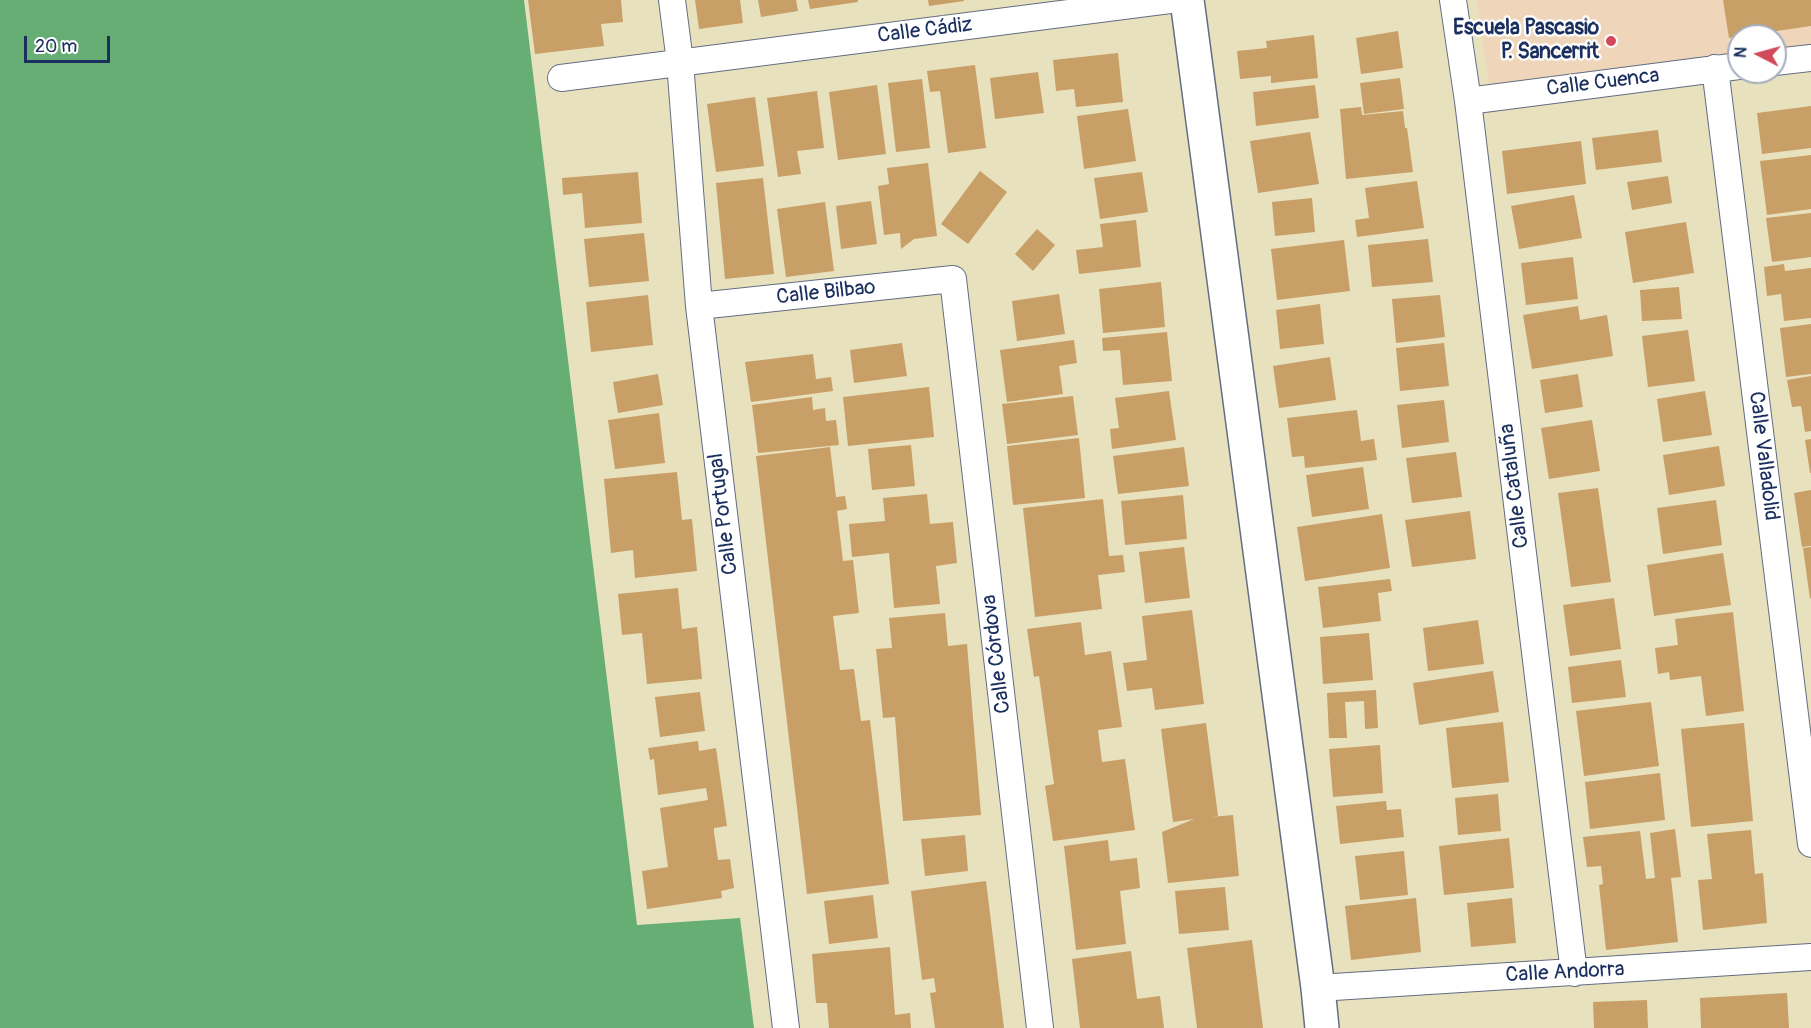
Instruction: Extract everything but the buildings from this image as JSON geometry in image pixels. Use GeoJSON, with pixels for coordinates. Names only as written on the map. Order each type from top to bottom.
{"type":"FeatureCollection","features":[{"type":"Feature","properties":{"kind":"street","name":"Calle Portugal"},"geometry":{"type":"LineString","coordinates":[[672,0],[680,62],[699,306],[786,1028]]}},
{"type":"Feature","properties":{"kind":"street","name":"Calle Cádiz"},"geometry":{"type":"LineString","coordinates":[[561,78],[1170,0]]}},
{"type":"Feature","properties":{"kind":"street"},"geometry":{"type":"LineString","coordinates":[[1187,0],[1322,1028]]}},
{"type":"Feature","properties":{"kind":"street","name":"Calle Cataluña"},"geometry":{"type":"LineString","coordinates":[[1453,0],[1468,101],[1574,973]]}},
{"type":"Feature","properties":{"kind":"street"},"geometry":{"type":"LineString","coordinates":[[1787,61],[1811,58]]}},
{"type":"Feature","properties":{"kind":"street","name":"Calle Cuenca"},"geometry":{"type":"LineString","coordinates":[[1468,101],[1727,67]]}},
{"type":"Feature","properties":{"kind":"street","name":"Calle Valladolid"},"geometry":{"type":"LineString","coordinates":[[1729,84],[1811,844]]}},
{"type":"Feature","properties":{"kind":"street","name":"Calle Bilbao"},"geometry":{"type":"LineString","coordinates":[[699,306],[953,279]]}},
{"type":"Feature","properties":{"kind":"street","name":"Calle Córdova"},"geometry":{"type":"LineString","coordinates":[[953,279],[1040,1028]]}},
{"type":"Feature","properties":{"kind":"street","name":"Calle Andorra"},"geometry":{"type":"LineString","coordinates":[[1318,988],[1811,957]]}},
{"type":"Feature","properties":{"kind":"shaded area","name":"Escuela Pascasio P. Sancerrit"},"geometry":{"type":"Polygon","coordinates":[[[1477,0],[1811,0],[1811,45],[1787,48],[1787,24],[1727,24],[1727,55],[1489,85],[1477,0]]]}},
{"type":"Feature","properties":{"kind":"green space"},"geometry":{"type":"Polygon","coordinates":[[[0,0],[524,0],[637,925],[740,918],[754,1028],[0,1028],[0,0]]]}},
{"type":"Feature","properties":{"kind":"place","name":"Escuela Pascasio P. Sancerrit"},"geometry":{"type":"Point","coordinates":[1611,41]}}]}
